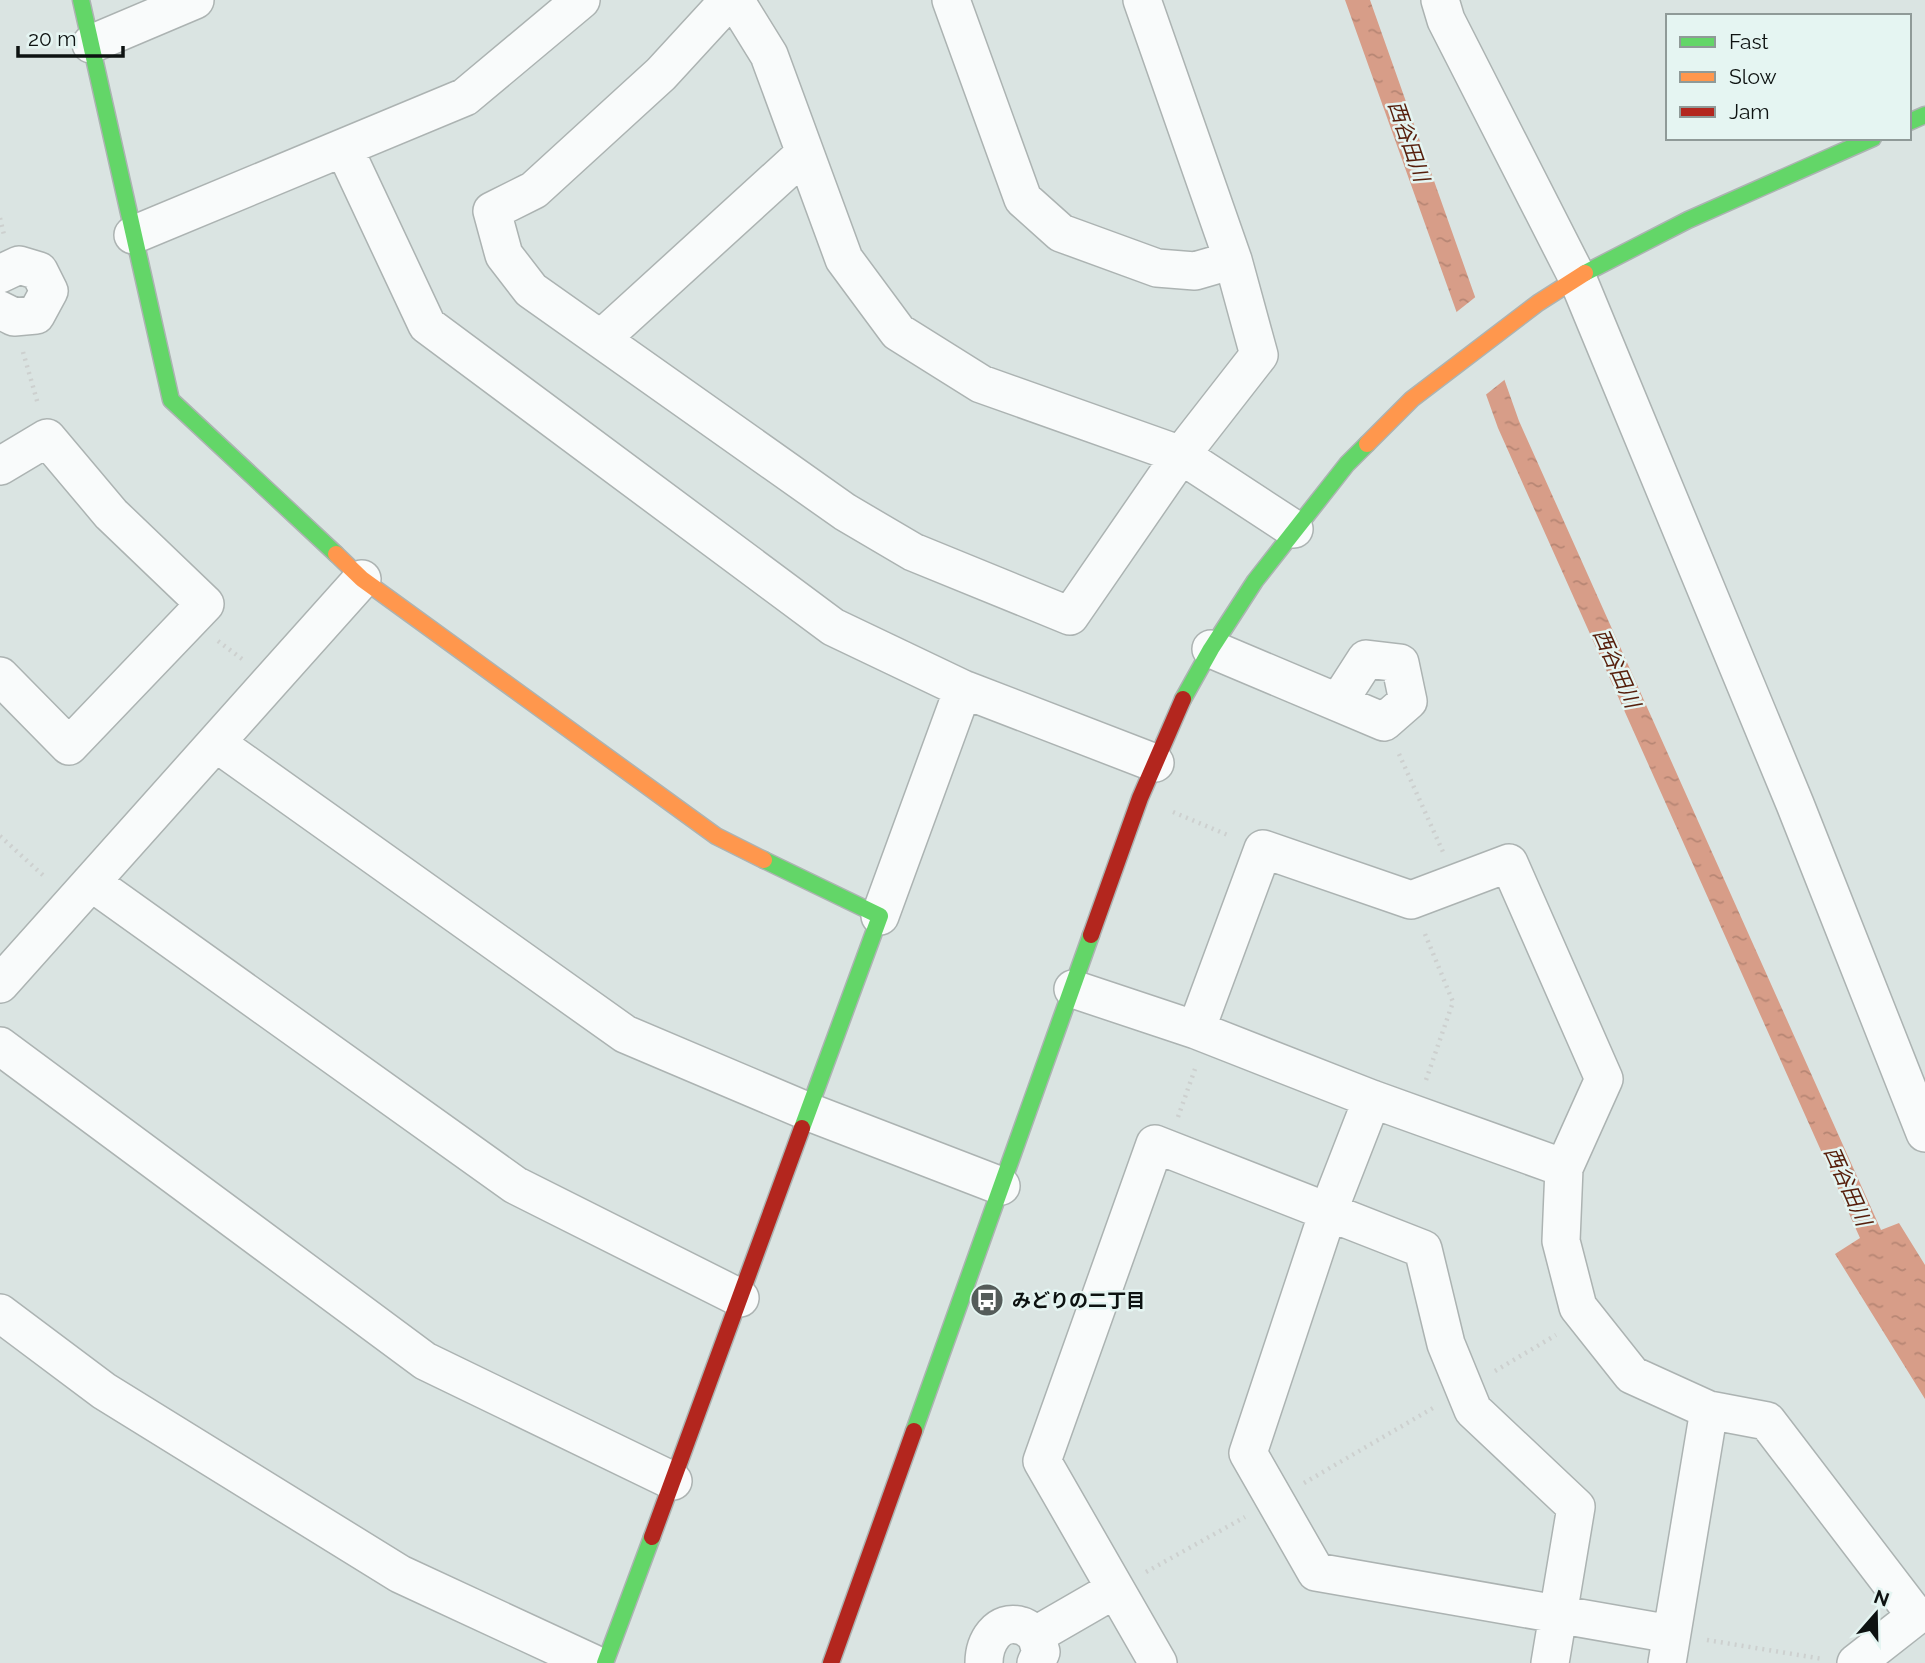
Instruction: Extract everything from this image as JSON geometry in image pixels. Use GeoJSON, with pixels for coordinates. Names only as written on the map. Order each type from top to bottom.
{"type":"FeatureCollection","features":[{"type":"Feature","properties":{"kind":"street"},"geometry":{"type":"LineString","coordinates":[[81,0],[171,400],[362,579],[716,836],[880,916]]}},
{"type":"Feature","properties":{"kind":"street"},"geometry":{"type":"LineString","coordinates":[[91,44],[195,0]]}},
{"type":"Feature","properties":{"kind":"street"},"geometry":{"type":"LineString","coordinates":[[134,235],[465,97],[581,0]]}},
{"type":"Feature","properties":{"kind":"street"},"geometry":{"type":"LineString","coordinates":[[729,0],[661,74],[534,190],[492,211],[504,255],[531,290],[845,512],[913,552],[1070,616],[1181,455],[1259,355],[1233,260],[1142,0]]}},
{"type":"Feature","properties":{"kind":"street"},"geometry":{"type":"LineString","coordinates":[[735,0],[769,55],[844,259],[898,332],[981,384],[1181,455],[1294,529]]}},
{"type":"Feature","properties":{"kind":"street"},"geometry":{"type":"LineString","coordinates":[[951,0],[1024,199],[1042,216],[1061,233],[1157,268],[1195,271],[1233,260]]}},
{"type":"Feature","properties":{"kind":"street"},"geometry":{"type":"LineString","coordinates":[[1440,0],[1446,20],[1577,277],[1795,804],[1925,1133]]}},
{"type":"Feature","properties":{"kind":"street"},"geometry":{"type":"LineString","coordinates":[[831,1663],[1140,798],[1182,702],[1211,649],[1255,581],[1347,464],[1412,399],[1538,303],[1577,277],[1688,220],[1868,140]]}},
{"type":"Feature","properties":{"kind":"street"},"geometry":{"type":"LineString","coordinates":[[344,148],[427,325],[833,627],[964,689],[1154,763]]}},
{"type":"Feature","properties":{"kind":"street"},"geometry":{"type":"LineString","coordinates":[[601,339],[805,153]]}},
{"type":"Feature","properties":{"kind":"street"},"geometry":{"type":"LineString","coordinates":[[0,274],[19,265],[39,271],[49,290],[36,315],[7,314]]}},
{"type":"Feature","properties":{"kind":"street"},"geometry":{"type":"LineString","coordinates":[[0,466],[47,438],[111,514],[205,604],[69,746],[0,676]]}},
{"type":"Feature","properties":{"kind":"street"},"geometry":{"type":"LineString","coordinates":[[0,984],[362,579]]}},
{"type":"Feature","properties":{"kind":"street"},"geometry":{"type":"LineString","coordinates":[[1211,649],[1384,722],[1408,701],[1400,663],[1366,659],[1339,701]]}},
{"type":"Feature","properties":{"kind":"street"},"geometry":{"type":"LineString","coordinates":[[605,1663],[964,689]]}},
{"type":"Feature","properties":{"kind":"street"},"geometry":{"type":"LineString","coordinates":[[216,743],[625,1034],[809,1112],[1001,1186]]}},
{"type":"Feature","properties":{"kind":"street"},"geometry":{"type":"LineString","coordinates":[[1202,1033],[1263,849],[1411,900],[1509,863],[1604,1079],[1564,1168],[1561,1241],[1578,1307],[1632,1375],[1709,1410],[1767,1421],[1916,1616],[1845,1662]]}},
{"type":"Feature","properties":{"kind":"street"},"geometry":{"type":"LineString","coordinates":[[82,892],[515,1185],[740,1298]]}},
{"type":"Feature","properties":{"kind":"street"},"geometry":{"type":"LineString","coordinates":[[1073,989],[1202,1033],[1372,1099],[1564,1168]]}},
{"type":"Feature","properties":{"kind":"street"},"geometry":{"type":"LineString","coordinates":[[0,1046],[425,1361],[673,1481]]}},
{"type":"Feature","properties":{"kind":"street"},"geometry":{"type":"LineString","coordinates":[[1372,1099],[1328,1212],[1248,1453],[1316,1572],[1558,1615],[1669,1649],[1709,1410]]}},
{"type":"Feature","properties":{"kind":"street"},"geometry":{"type":"LineString","coordinates":[[1158,1663],[1042,1461],[1155,1144],[1423,1249],[1446,1343],[1473,1410],[1576,1507],[1550,1663]]}},
{"type":"Feature","properties":{"kind":"street"},"geometry":{"type":"LineString","coordinates":[[0,1313],[104,1391],[400,1574],[592,1663]]}},
{"type":"Feature","properties":{"kind":"street"},"geometry":{"type":"LineString","coordinates":[[985,1663],[984,1649],[992,1634],[1005,1625],[1021,1626],[1036,1649],[1114,1590]]}},
{"type":"Feature","properties":{"kind":"path"},"geometry":{"type":"LineString","coordinates":[[7,314],[47,438]]}},
{"type":"Feature","properties":{"kind":"path"},"geometry":{"type":"LineString","coordinates":[[189,620],[271,681]]}},
{"type":"Feature","properties":{"kind":"path"},"geometry":{"type":"LineString","coordinates":[[1384,722],[1458,883]]}},
{"type":"Feature","properties":{"kind":"path"},"geometry":{"type":"LineString","coordinates":[[1140,798],[1263,849]]}},
{"type":"Feature","properties":{"kind":"path"},"geometry":{"type":"LineString","coordinates":[[0,836],[82,892]]}},
{"type":"Feature","properties":{"kind":"path"},"geometry":{"type":"LineString","coordinates":[[1411,900],[1452,1002],[1414,1114]]}},
{"type":"Feature","properties":{"kind":"path"},"geometry":{"type":"LineString","coordinates":[[1167,1148],[1202,1033]]}},
{"type":"Feature","properties":{"kind":"path"},"geometry":{"type":"LineString","coordinates":[[1114,1590],[1275,1500],[1586,1317]]}},
{"type":"Feature","properties":{"kind":"path"},"geometry":{"type":"LineString","coordinates":[[1669,1649],[1845,1662]]}},
{"type":"Feature","properties":{"kind":"water","name":"西谷田川"},"geometry":{"type":"Polygon","coordinates":[[[1345,0],[1370,0],[1519,421],[1881,1230],[1899,1223],[1925,1265],[1925,1399],[1835,1254],[1860,1238],[1498,428],[1345,0]]]}},
{"type":"Feature","properties":{"kind":"pier"},"geometry":{"type":"Polygon","coordinates":[[[1478,295],[1508,377],[1483,397],[1454,314],[1478,295]]]}},
{"type":"Feature","properties":{"kind":"traffic: fast"},"geometry":{"type":"LineString","coordinates":[[81,0],[171,400],[336,554]]}},
{"type":"Feature","properties":{"kind":"traffic: fast"},"geometry":{"type":"LineString","coordinates":[[1911,121],[1925,115]]}},
{"type":"Feature","properties":{"kind":"traffic: fast"},"geometry":{"type":"LineString","coordinates":[[1585,273],[1688,220],[1868,140]]}},
{"type":"Feature","properties":{"kind":"traffic: fast"},"geometry":{"type":"LineString","coordinates":[[1183,699],[1211,649],[1255,581],[1347,464],[1367,444]]}},
{"type":"Feature","properties":{"kind":"traffic: fast"},"geometry":{"type":"LineString","coordinates":[[764,860],[880,916],[802,1128]]}},
{"type":"Feature","properties":{"kind":"traffic: fast"},"geometry":{"type":"LineString","coordinates":[[914,1431],[1091,935]]}},
{"type":"Feature","properties":{"kind":"traffic: fast"},"geometry":{"type":"LineString","coordinates":[[605,1663],[652,1537]]}},
{"type":"Feature","properties":{"kind":"traffic: slow"},"geometry":{"type":"LineString","coordinates":[[1367,444],[1412,399],[1538,303],[1585,273]]}},
{"type":"Feature","properties":{"kind":"traffic: slow"},"geometry":{"type":"LineString","coordinates":[[336,554],[362,579],[716,836],[764,860]]}},
{"type":"Feature","properties":{"kind":"traffic: jam"},"geometry":{"type":"LineString","coordinates":[[1091,935],[1140,798],[1183,699]]}},
{"type":"Feature","properties":{"kind":"traffic: jam"},"geometry":{"type":"LineString","coordinates":[[652,1537],[802,1128]]}},
{"type":"Feature","properties":{"kind":"traffic: jam"},"geometry":{"type":"LineString","coordinates":[[831,1663],[914,1431]]}},
{"type":"Feature","properties":{"kind":"place","name":"みどりの二丁目"},"geometry":{"type":"Point","coordinates":[987,1300]}}]}
